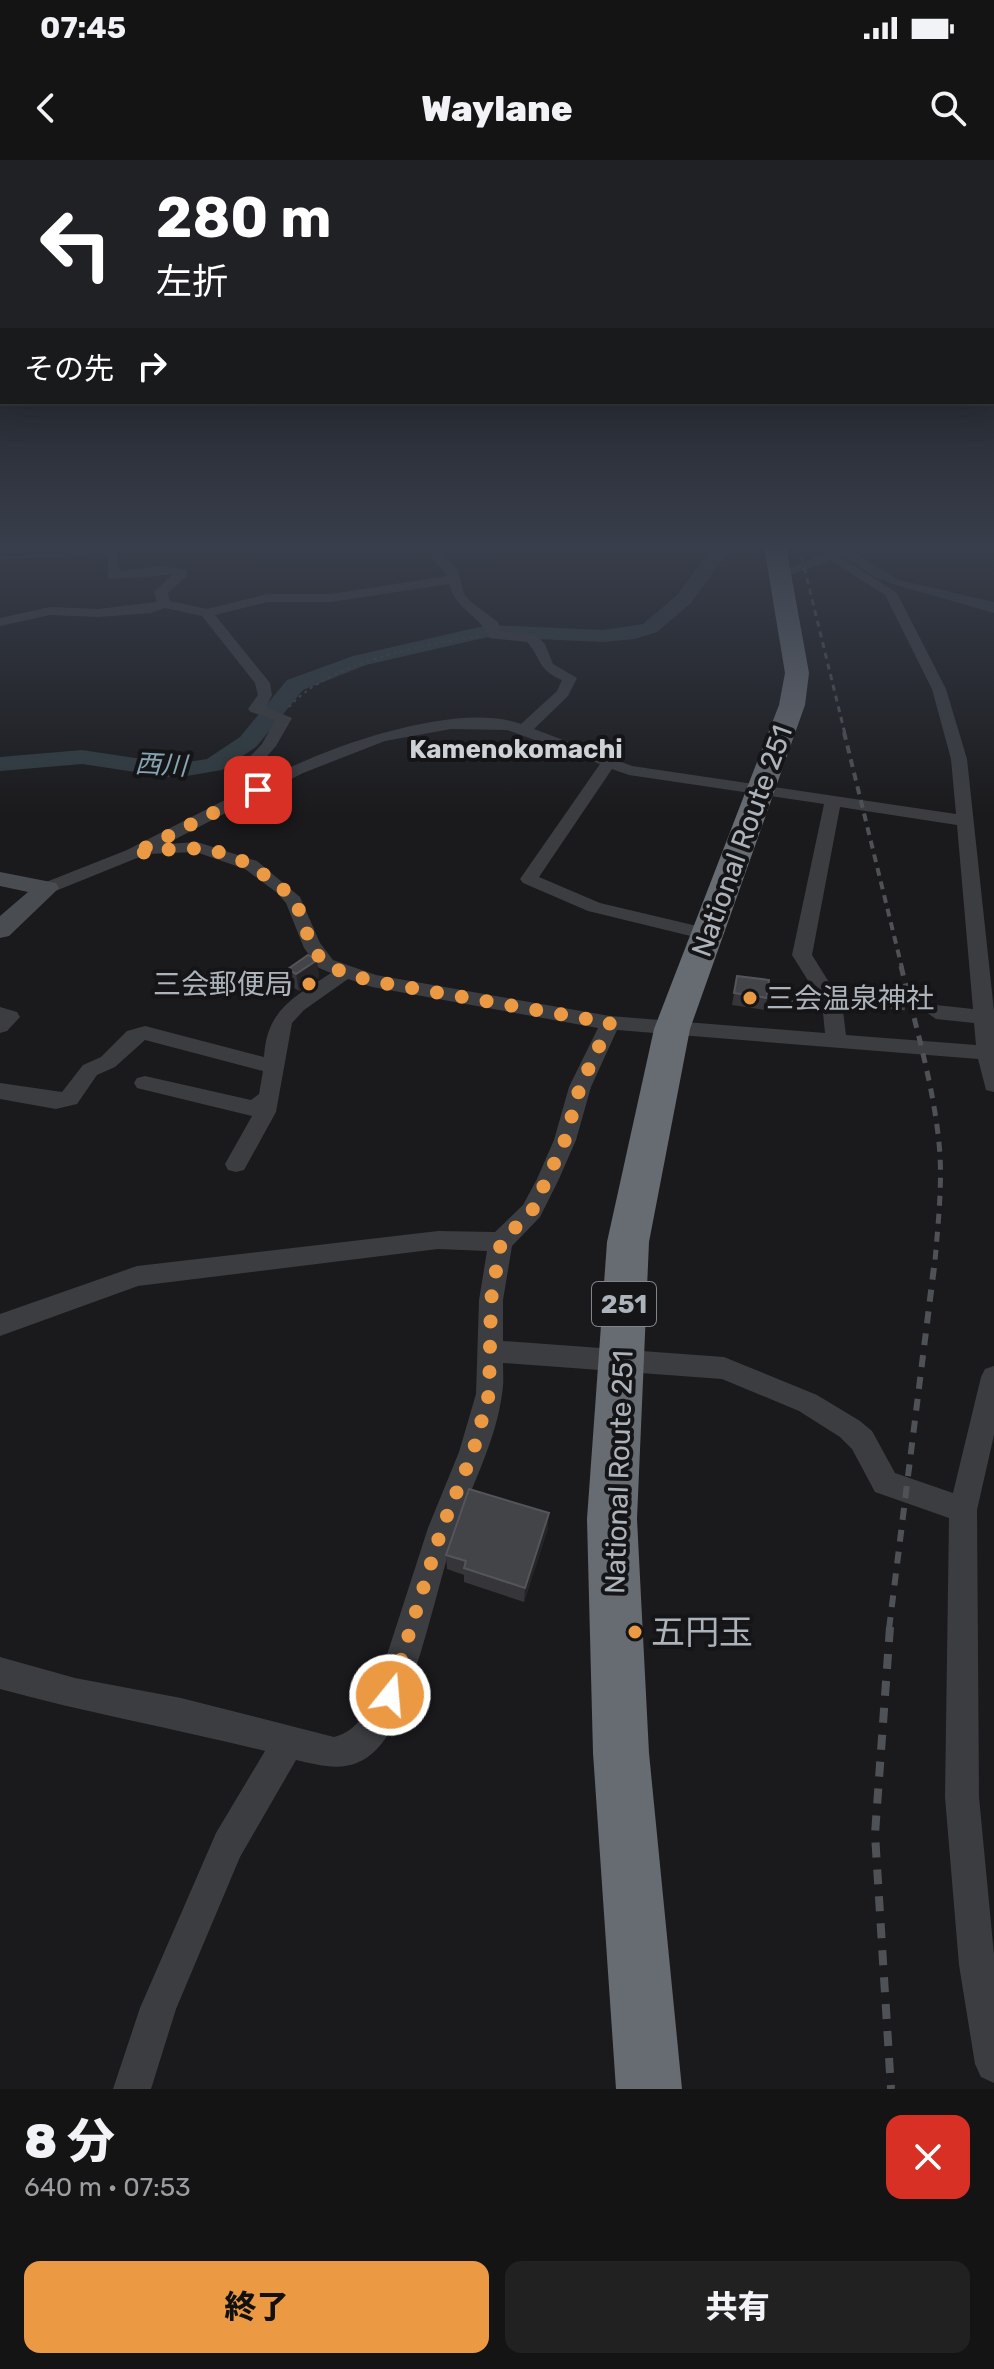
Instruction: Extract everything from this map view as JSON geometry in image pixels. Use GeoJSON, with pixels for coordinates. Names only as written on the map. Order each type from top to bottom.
{"type":"FeatureCollection","features":[{"type":"Feature","properties":{"kind":"highway","name":"National Route 251"},"geometry":{"type":"LineString","coordinates":[[649,2089],[621,1753],[612,1519],[628,1242],[672,1029],[792,705],[797,673],[791,636]]}},
{"type":"Feature","properties":{"kind":"main road"},"geometry":{"type":"LineString","coordinates":[[0,879],[47,888]]}},
{"type":"Feature","properties":{"kind":"main road"},"geometry":{"type":"LineString","coordinates":[[0,930],[47,888]]}},
{"type":"Feature","properties":{"kind":"street"},"geometry":{"type":"LineString","coordinates":[[226,636],[264,688],[265,697],[256,709],[283,718],[268,746],[251,764],[278,779]]}},
{"type":"Feature","properties":{"kind":"street"},"geometry":{"type":"LineString","coordinates":[[519,636],[531,638],[538,644],[541,659],[551,671],[570,678],[563,693],[524,730]]}},
{"type":"Feature","properties":{"kind":"street"},"geometry":{"type":"LineString","coordinates":[[912,636],[939,689],[959,759],[989,1017],[987,1053],[994,1085]]}},
{"type":"Feature","properties":{"kind":"street"},"geometry":{"type":"LineString","coordinates":[[47,888],[133,854],[278,779],[403,731],[451,724],[497,723],[524,730],[608,764],[686,780],[760,788],[966,821]]}},
{"type":"Feature","properties":{"kind":"street"},"geometry":{"type":"LineString","coordinates":[[608,764],[529,879],[594,907],[707,934]]}},
{"type":"Feature","properties":{"kind":"street"},"geometry":{"type":"LineString","coordinates":[[833,801],[802,955],[832,1003],[836,1041]]}},
{"type":"Feature","properties":{"kind":"street"},"geometry":{"type":"LineString","coordinates":[[133,854],[173,847],[197,847],[251,865],[288,894],[300,912],[317,955],[344,973],[610,1023],[987,1053]]}},
{"type":"Feature","properties":{"kind":"street"},"geometry":{"type":"LineString","coordinates":[[236,1164],[272,1093],[272,1066],[281,1023],[297,1006],[344,973]]}},
{"type":"Feature","properties":{"kind":"street"},"geometry":{"type":"LineString","coordinates":[[936,1012],[989,1017]]}},
{"type":"Feature","properties":{"kind":"street"},"geometry":{"type":"LineString","coordinates":[[0,1014],[10,1017],[0,1026]]}},
{"type":"Feature","properties":{"kind":"street"},"geometry":{"type":"LineString","coordinates":[[0,1673],[75,1694],[181,1714],[334,1753],[357,1745],[377,1725],[390,1695],[442,1528],[473,1452],[489,1394],[491,1300],[501,1242],[532,1211],[543,1190],[565,1140],[580,1087],[610,1023]]}},
{"type":"Feature","properties":{"kind":"street"},"geometry":{"type":"LineString","coordinates":[[0,1091],[56,1101],[69,1099],[90,1070],[108,1062],[134,1036],[145,1033],[272,1066]]}},
{"type":"Feature","properties":{"kind":"street"},"geometry":{"type":"LineString","coordinates":[[145,1083],[252,1108],[265,1104]]}},
{"type":"Feature","properties":{"kind":"street"},"geometry":{"type":"LineString","coordinates":[[0,1325],[137,1276],[438,1240],[501,1242]]}},
{"type":"Feature","properties":{"kind":"street"},"geometry":{"type":"LineString","coordinates":[[488,1351],[724,1368],[832,1416],[862,1440],[885,1483],[963,1510]]}},
{"type":"Feature","properties":{"kind":"street"},"geometry":{"type":"LineString","coordinates":[[994,1377],[963,1510],[962,1797],[977,1965],[994,2064]]}},
{"type":"Feature","properties":{"kind":"street"},"geometry":{"type":"LineString","coordinates":[[132,2089],[140,2056],[158,2008],[228,1845],[288,1743]]}},
{"type":"Feature","properties":{"kind":"path"},"geometry":{"type":"LineString","coordinates":[[283,718],[295,696],[323,679],[476,636]]}},
{"type":"Feature","properties":{"kind":"path"},"geometry":{"type":"LineString","coordinates":[[771,1001],[813,1002]]}},
{"type":"Feature","properties":{"kind":"path"},"geometry":{"type":"LineString","coordinates":[[832,1003],[936,1012]]}},
{"type":"Feature","properties":{"kind":"building"},"geometry":{"type":"Polygon","coordinates":[[[308,955],[317,960],[296,974],[288,969],[308,955]]]}},
{"type":"Feature","properties":{"kind":"building"},"geometry":{"type":"Polygon","coordinates":[[[737,976],[769,980],[767,998],[734,993],[737,976]]]}},
{"type":"Feature","properties":{"kind":"building"},"geometry":{"type":"Polygon","coordinates":[[[469,1489],[549,1513],[525,1588],[464,1568],[466,1561],[446,1555],[469,1489]]]}},
{"type":"Feature","properties":{"kind":"waterway","name":"西川"},"geometry":{"type":"LineString","coordinates":[[0,764],[82,757],[175,771],[214,765],[248,742],[295,685],[360,660],[466,636]]}},
{"type":"Feature","properties":{"kind":"railway"},"geometry":{"type":"LineString","coordinates":[[821,636],[845,734]]}},
{"type":"Feature","properties":{"kind":"railway"},"geometry":{"type":"LineString","coordinates":[[844,732],[902,968]]}},
{"type":"Feature","properties":{"kind":"railway"},"geometry":{"type":"LineString","coordinates":[[901,966],[928,1076],[939,1143],[940,1187],[935,1261]]}},
{"type":"Feature","properties":{"kind":"railway"},"geometry":{"type":"LineString","coordinates":[[889,1629],[935,1259]]}},
{"type":"Feature","properties":{"kind":"railway"},"geometry":{"type":"LineString","coordinates":[[890,1627],[875,1834],[891,2089]]}},
{"type":"Feature","properties":{"kind":"place","name":"三会郵便局"},"geometry":{"type":"Point","coordinates":[309,984]}},
{"type":"Feature","properties":{"kind":"place","name":"三会温泉神社"},"geometry":{"type":"Point","coordinates":[750,998]}},
{"type":"Feature","properties":{"kind":"place","name":"五円玉"},"geometry":{"type":"Point","coordinates":[635,1632]}},
{"type":"Feature","properties":{"kind":"district","name":"Kamenokomachi"},"geometry":{"type":"Point","coordinates":[516,749]}},
{"type":"Feature","properties":{"kind":"route"},"geometry":{"type":"LineString","coordinates":[[258,790],[133,854],[173,847],[197,847],[232,856],[251,865],[294,901],[317,955],[326,964],[344,973],[372,981],[610,1023],[580,1087],[565,1140],[548,1179],[532,1211],[501,1242],[491,1300],[489,1394],[473,1452],[442,1528],[390,1695]]}}]}
